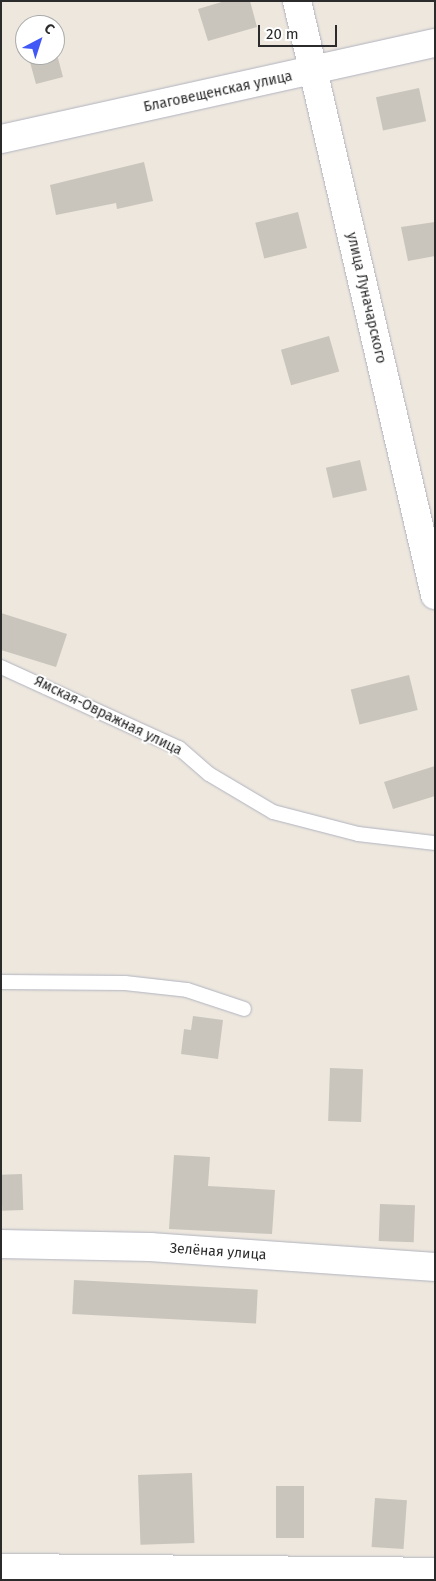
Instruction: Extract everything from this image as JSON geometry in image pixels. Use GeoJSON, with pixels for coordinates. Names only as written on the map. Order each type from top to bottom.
{"type":"FeatureCollection","features":[{"type":"Feature","properties":{"kind":"street","name":"улица Луначарского"},"geometry":{"type":"LineString","coordinates":[[297,1],[435,594]]}},
{"type":"Feature","properties":{"kind":"street","name":"Благовещенская улица"},"geometry":{"type":"LineString","coordinates":[[1,139],[314,71],[435,42]]}},
{"type":"Feature","properties":{"kind":"street","name":"Зелёная улица"},"geometry":{"type":"LineString","coordinates":[[1,1244],[150,1247],[435,1267]]}},
{"type":"Feature","properties":{"kind":"street"},"geometry":{"type":"LineString","coordinates":[[1,1568],[435,1572]]}},
{"type":"Feature","properties":{"kind":"lane","name":"Ямская-Овражная улица"},"geometry":{"type":"LineString","coordinates":[[1,667],[179,748],[209,774],[273,812],[358,834],[435,843]]}},
{"type":"Feature","properties":{"kind":"lane"},"geometry":{"type":"LineString","coordinates":[[1,982],[125,983],[186,990],[244,1009]]}},
{"type":"Feature","properties":{"kind":"building"},"geometry":{"type":"Polygon","coordinates":[[[225,1],[250,1],[257,27],[208,41],[198,9],[225,1]]]}},
{"type":"Feature","properties":{"kind":"building"},"geometry":{"type":"Polygon","coordinates":[[[31,65],[60,65],[63,77],[36,84],[31,65]]]}},
{"type":"Feature","properties":{"kind":"building"},"geometry":{"type":"Polygon","coordinates":[[[419,88],[426,121],[383,130],[376,97],[419,88]]]}},
{"type":"Feature","properties":{"kind":"building"},"geometry":{"type":"Polygon","coordinates":[[[144,162],[153,201],[117,209],[116,203],[56,215],[50,185],[144,162]]]}},
{"type":"Feature","properties":{"kind":"building"},"geometry":{"type":"Polygon","coordinates":[[[298,212],[307,248],[264,259],[255,223],[298,212]]]}},
{"type":"Feature","properties":{"kind":"building"},"geometry":{"type":"Polygon","coordinates":[[[435,222],[435,256],[408,261],[401,227],[435,222]]]}},
{"type":"Feature","properties":{"kind":"building"},"geometry":{"type":"Polygon","coordinates":[[[329,336],[339,372],[291,385],[281,350],[329,336]]]}},
{"type":"Feature","properties":{"kind":"building"},"geometry":{"type":"Polygon","coordinates":[[[360,460],[367,490],[333,498],[326,468],[360,460]]]}},
{"type":"Feature","properties":{"kind":"building"},"geometry":{"type":"Polygon","coordinates":[[[1,613],[67,634],[56,667],[1,650],[1,613]]]}},
{"type":"Feature","properties":{"kind":"building"},"geometry":{"type":"Polygon","coordinates":[[[409,675],[418,710],[359,724],[351,690],[409,675]]]}},
{"type":"Feature","properties":{"kind":"building"},"geometry":{"type":"Polygon","coordinates":[[[435,766],[435,796],[393,809],[384,782],[435,766]]]}},
{"type":"Feature","properties":{"kind":"building"},"geometry":{"type":"Polygon","coordinates":[[[193,1016],[223,1020],[218,1059],[181,1054],[184,1029],[191,1030],[193,1016]]]}},
{"type":"Feature","properties":{"kind":"building"},"geometry":{"type":"Polygon","coordinates":[[[330,1068],[363,1069],[361,1122],[328,1121],[330,1068]]]}},
{"type":"Feature","properties":{"kind":"building"},"geometry":{"type":"Polygon","coordinates":[[[174,1155],[210,1157],[208,1186],[275,1190],[272,1234],[169,1229],[174,1155]]]}},
{"type":"Feature","properties":{"kind":"building"},"geometry":{"type":"Polygon","coordinates":[[[22,1174],[23,1210],[2,1211],[1,1175],[22,1174]]]}},
{"type":"Feature","properties":{"kind":"building"},"geometry":{"type":"Polygon","coordinates":[[[380,1204],[415,1205],[414,1242],[379,1241],[380,1204]]]}},
{"type":"Feature","properties":{"kind":"building"},"geometry":{"type":"Polygon","coordinates":[[[74,1280],[258,1290],[256,1324],[72,1314],[74,1280]]]}},
{"type":"Feature","properties":{"kind":"building"},"geometry":{"type":"Polygon","coordinates":[[[192,1473],[194,1543],[140,1545],[138,1475],[192,1473]]]}},
{"type":"Feature","properties":{"kind":"building"},"geometry":{"type":"Polygon","coordinates":[[[276,1486],[304,1486],[304,1538],[276,1538],[276,1486]]]}},
{"type":"Feature","properties":{"kind":"building"},"geometry":{"type":"Polygon","coordinates":[[[375,1498],[407,1500],[404,1549],[372,1547],[375,1498]]]}}]}
